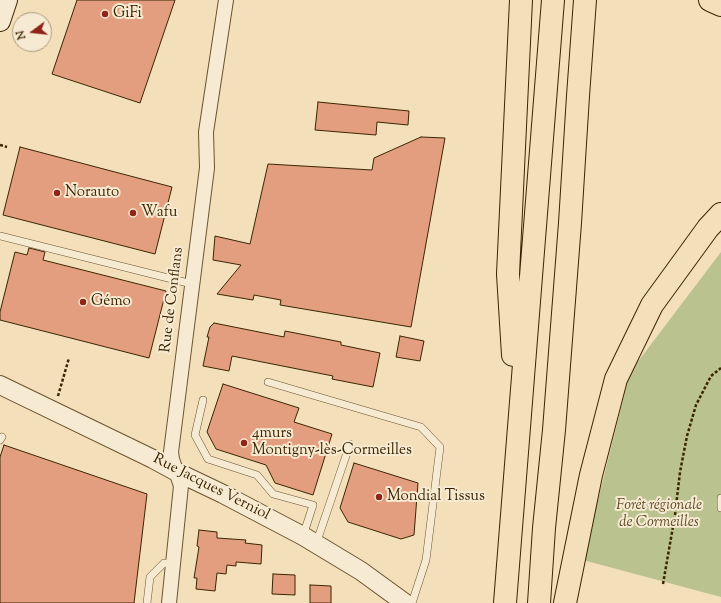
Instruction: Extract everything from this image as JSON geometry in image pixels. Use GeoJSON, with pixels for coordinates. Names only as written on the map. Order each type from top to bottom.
{"type":"FeatureCollection","features":[{"type":"Feature","properties":{"kind":"highway"},"geometry":{"type":"LineString","coordinates":[[517,432],[508,274],[521,0]]}},
{"type":"Feature","properties":{"kind":"highway"},"geometry":{"type":"LineString","coordinates":[[505,603],[517,432],[544,124],[553,0]]}},
{"type":"Feature","properties":{"kind":"highway"},"geometry":{"type":"LineString","coordinates":[[540,603],[544,528],[570,223],[585,0]]}},
{"type":"Feature","properties":{"kind":"highway"},"geometry":{"type":"LineString","coordinates":[[710,0],[721,5]]}},
{"type":"Feature","properties":{"kind":"highway"},"geometry":{"type":"LineString","coordinates":[[565,603],[591,475],[616,379],[652,305],[708,228],[721,214]]}},
{"type":"Feature","properties":{"kind":"main road"},"geometry":{"type":"LineString","coordinates":[[0,21],[7,0]]}},
{"type":"Feature","properties":{"kind":"street","name":"Rue de Conflans"},"geometry":{"type":"LineString","coordinates":[[169,603],[182,486],[172,460],[171,452],[207,168],[206,132],[226,0]]}},
{"type":"Feature","properties":{"kind":"street","name":"Rue Jacques Verniol"},"geometry":{"type":"LineString","coordinates":[[2,388],[224,494],[310,540],[361,571],[390,597],[405,603]]}},
{"type":"Feature","properties":{"kind":"lane"},"geometry":{"type":"LineString","coordinates":[[0,236],[192,284]]}},
{"type":"Feature","properties":{"kind":"lane"},"geometry":{"type":"LineString","coordinates":[[268,382],[422,427],[440,447],[426,560],[412,603]]}},
{"type":"Feature","properties":{"kind":"lane"},"geometry":{"type":"LineString","coordinates":[[203,400],[196,435],[208,459],[258,475],[273,494],[313,505],[310,540]]}},
{"type":"Feature","properties":{"kind":"lane"},"geometry":{"type":"LineString","coordinates":[[310,540],[350,444]]}},
{"type":"Feature","properties":{"kind":"lane"},"geometry":{"type":"LineString","coordinates":[[721,498],[721,508]]}},
{"type":"Feature","properties":{"kind":"lane"},"geometry":{"type":"LineString","coordinates":[[147,603],[150,577],[164,563],[173,564]]}},
{"type":"Feature","properties":{"kind":"path"},"geometry":{"type":"LineString","coordinates":[[0,145],[7,147]]}},
{"type":"Feature","properties":{"kind":"path"},"geometry":{"type":"LineString","coordinates":[[56,403],[69,358]]}},
{"type":"Feature","properties":{"kind":"path"},"geometry":{"type":"LineString","coordinates":[[663,584],[687,436],[696,405],[711,376],[721,368]]}},
{"type":"Feature","properties":{"kind":"green space","name":"Forêt régionale de Cormeilles"},"geometry":{"type":"Polygon","coordinates":[[[721,252],[721,597],[583,560],[630,372],[721,252]]]}},
{"type":"Feature","properties":{"kind":"building"},"geometry":{"type":"Polygon","coordinates":[[[77,0],[175,0],[140,103],[52,74],[77,0]]]}},
{"type":"Feature","properties":{"kind":"building"},"geometry":{"type":"Polygon","coordinates":[[[318,102],[409,111],[408,125],[377,122],[376,135],[315,130],[318,102]]]}},
{"type":"Feature","properties":{"kind":"building"},"geometry":{"type":"Polygon","coordinates":[[[421,137],[445,138],[411,327],[280,305],[281,300],[254,295],[253,300],[217,294],[241,265],[213,260],[215,236],[250,244],[268,164],[372,170],[374,158],[421,137]]]}},
{"type":"Feature","properties":{"kind":"building","name":"Norauto"},"geometry":{"type":"Polygon","coordinates":[[[20,147],[172,187],[155,254],[3,215],[20,147]]]}},
{"type":"Feature","properties":{"kind":"building","name":"Gémo"},"geometry":{"type":"Polygon","coordinates":[[[29,248],[45,252],[43,260],[166,291],[149,358],[0,320],[0,312],[15,252],[27,255],[29,248]]]}},
{"type":"Feature","properties":{"kind":"building"},"geometry":{"type":"Polygon","coordinates":[[[214,323],[284,337],[285,331],[341,342],[341,345],[380,353],[373,387],[332,379],[333,376],[232,356],[229,371],[203,366],[209,337],[207,337],[210,327],[214,323]]]}},
{"type":"Feature","properties":{"kind":"building"},"geometry":{"type":"Polygon","coordinates":[[[400,336],[424,341],[420,361],[396,357],[400,336]]]}},
{"type":"Feature","properties":{"kind":"building"},"geometry":{"type":"Polygon","coordinates":[[[223,384],[299,408],[294,422],[332,434],[313,495],[275,483],[266,465],[216,449],[207,432],[223,384]]]}},
{"type":"Feature","properties":{"kind":"building"},"geometry":{"type":"Polygon","coordinates":[[[4,445],[147,494],[134,603],[0,603],[0,457],[4,445]]]}},
{"type":"Feature","properties":{"kind":"building"},"geometry":{"type":"Polygon","coordinates":[[[354,463],[418,483],[414,535],[401,539],[348,522],[340,508],[354,463]]]}},
{"type":"Feature","properties":{"kind":"building"},"geometry":{"type":"Polygon","coordinates":[[[199,530],[217,532],[217,538],[246,540],[245,543],[262,545],[261,564],[236,562],[236,566],[227,565],[226,574],[217,573],[215,591],[196,589],[197,578],[194,578],[199,547],[197,546],[199,530]]]}},
{"type":"Feature","properties":{"kind":"building"},"geometry":{"type":"Polygon","coordinates":[[[273,574],[295,575],[295,595],[272,594],[273,574]]]}},
{"type":"Feature","properties":{"kind":"building"},"geometry":{"type":"Polygon","coordinates":[[[310,585],[331,586],[331,603],[310,603],[310,585]]]}},
{"type":"Feature","properties":{"kind":"place","name":"GiFi"},"geometry":{"type":"Point","coordinates":[105,14]}},
{"type":"Feature","properties":{"kind":"place","name":"Norauto"},"geometry":{"type":"Point","coordinates":[57,193]}},
{"type":"Feature","properties":{"kind":"place","name":"Wafu"},"geometry":{"type":"Point","coordinates":[133,213]}},
{"type":"Feature","properties":{"kind":"place","name":"Gémo"},"geometry":{"type":"Point","coordinates":[83,302]}},
{"type":"Feature","properties":{"kind":"place","name":"4murs Montigny-lès-Cormeilles"},"geometry":{"type":"Point","coordinates":[244,443]}},
{"type":"Feature","properties":{"kind":"place","name":"Mondial Tissus"},"geometry":{"type":"Point","coordinates":[379,497]}}]}
